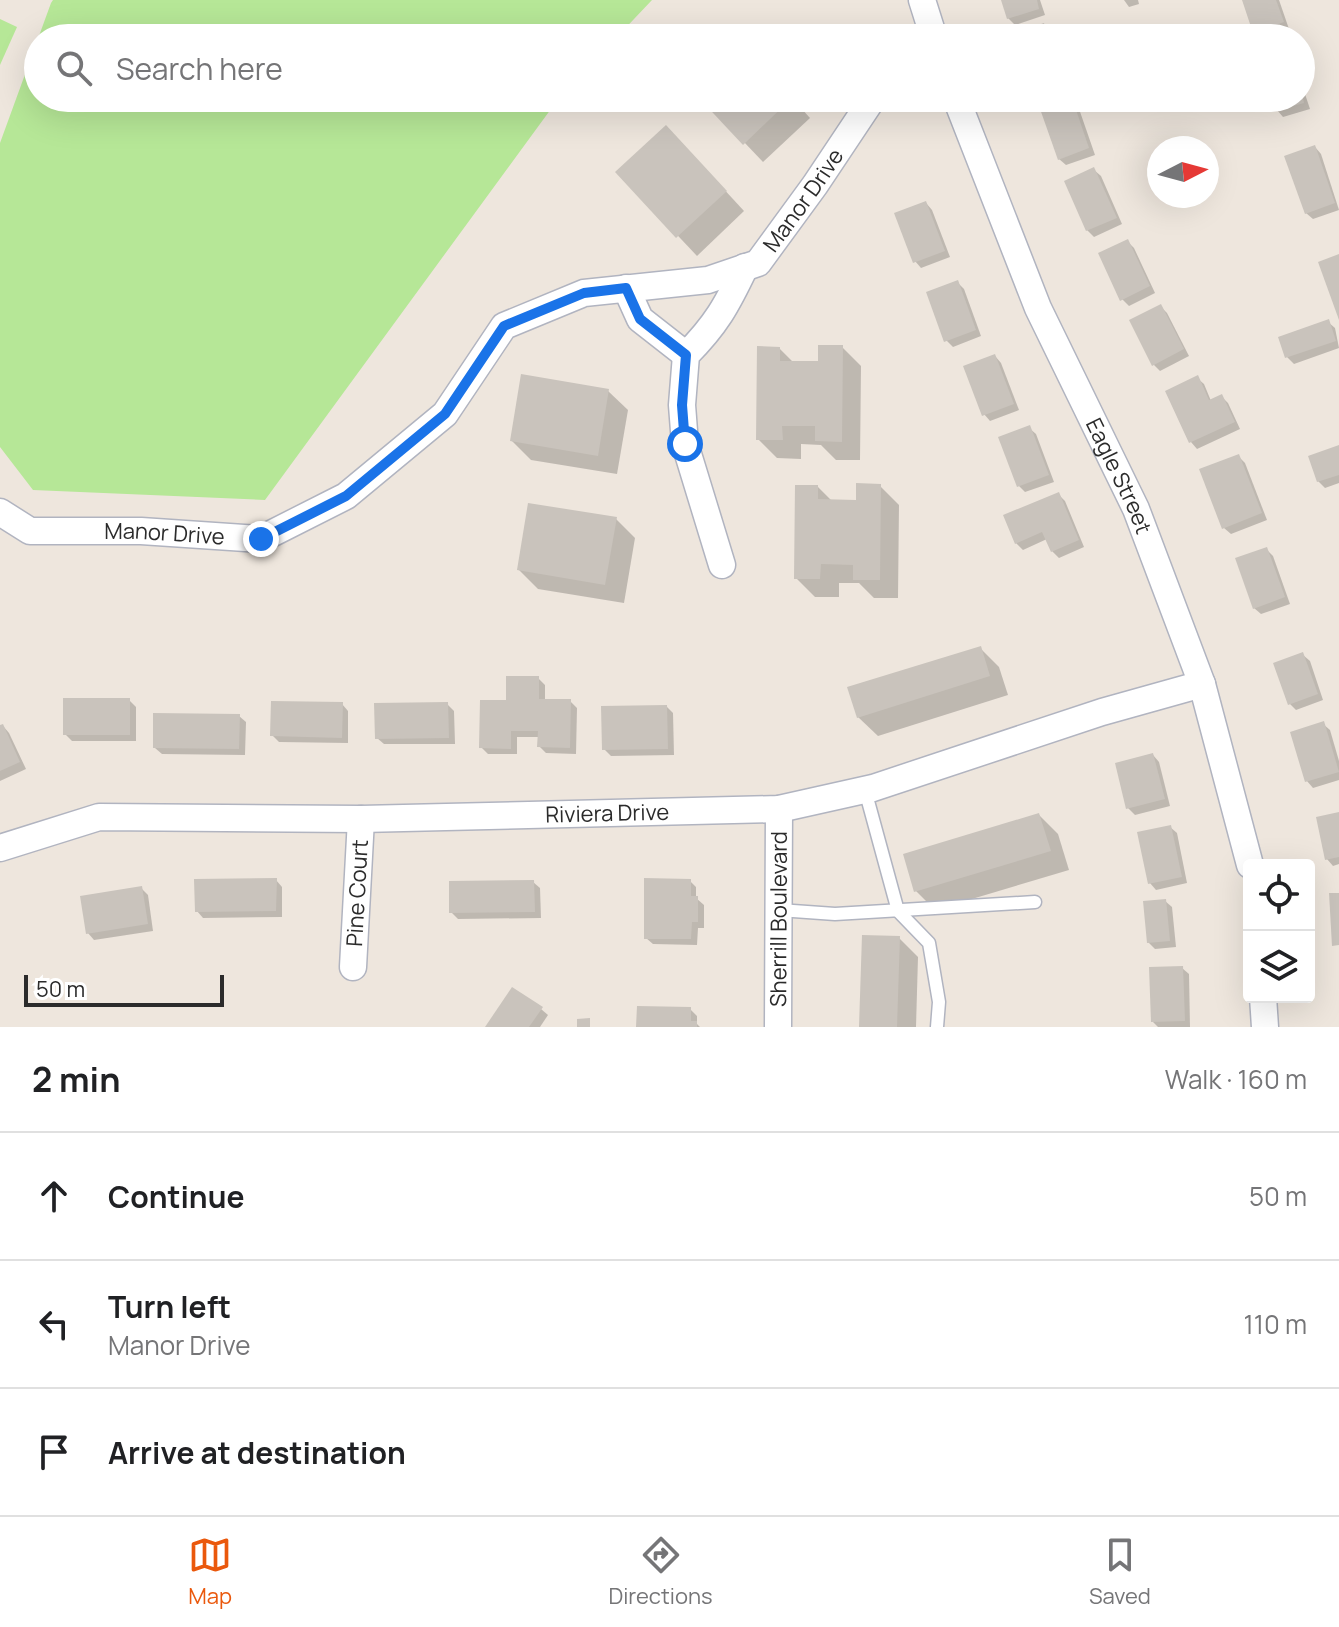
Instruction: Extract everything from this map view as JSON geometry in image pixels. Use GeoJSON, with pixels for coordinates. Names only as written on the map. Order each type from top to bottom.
{"type":"FeatureCollection","features":[{"type":"Feature","properties":{"kind":"street"},"geometry":{"type":"LineString","coordinates":[[922,0],[930,24]]}},
{"type":"Feature","properties":{"kind":"street","name":"Manor Drive"},"geometry":{"type":"LineString","coordinates":[[0,512],[30,531],[141,531],[261,539],[346,496],[445,414],[504,326],[584,293],[708,280],[758,263],[864,112]]}},
{"type":"Feature","properties":{"kind":"street","name":"Eagle Street"},"geometry":{"type":"LineString","coordinates":[[961,112],[1038,308],[1136,509],[1202,684],[1248,859]]}},
{"type":"Feature","properties":{"kind":"street"},"geometry":{"type":"LineString","coordinates":[[722,565],[685,444],[682,405],[686,355],[726,309],[745,267]]}},
{"type":"Feature","properties":{"kind":"street"},"geometry":{"type":"LineString","coordinates":[[626,288],[640,319],[686,355]]}},
{"type":"Feature","properties":{"kind":"street","name":"Riviera Drive"},"geometry":{"type":"LineString","coordinates":[[0,848],[99,817],[361,819],[779,809],[865,790],[1102,712],[1202,684]]}},
{"type":"Feature","properties":{"kind":"street","name":"Sherrill Boulevard"},"geometry":{"type":"LineString","coordinates":[[778,1027],[779,809]]}},
{"type":"Feature","properties":{"kind":"street","name":"Pine Court"},"geometry":{"type":"LineString","coordinates":[[353,967],[361,819]]}},
{"type":"Feature","properties":{"kind":"street"},"geometry":{"type":"LineString","coordinates":[[1263,1003],[1265,1027]]}},
{"type":"Feature","properties":{"kind":"lane"},"geometry":{"type":"LineString","coordinates":[[865,790],[898,911],[929,943],[939,1002],[937,1027]]}},
{"type":"Feature","properties":{"kind":"lane"},"geometry":{"type":"LineString","coordinates":[[779,910],[835,914],[1035,902]]}},
{"type":"Feature","properties":{"kind":"green space"},"geometry":{"type":"Polygon","coordinates":[[[53,0],[652,0],[629,24],[43,24],[53,0]]]}},
{"type":"Feature","properties":{"kind":"green space"},"geometry":{"type":"Polygon","coordinates":[[[0,19],[17,27],[0,65],[0,19]]]}},
{"type":"Feature","properties":{"kind":"green space"},"geometry":{"type":"Polygon","coordinates":[[[24,77],[24,112],[549,112],[265,500],[33,490],[0,447],[0,143],[24,77]]]}},
{"type":"Feature","properties":{"kind":"building"},"geometry":{"type":"Polygon","coordinates":[[[1001,0],[1037,0],[1039,9],[1007,19],[1001,0]]]}},
{"type":"Feature","properties":{"kind":"building"},"geometry":{"type":"Polygon","coordinates":[[[1242,0],[1276,0],[1284,22],[1250,24],[1242,0]]]}},
{"type":"Feature","properties":{"kind":"building"},"geometry":{"type":"Polygon","coordinates":[[[712,112],[777,112],[743,145],[712,112]]]}},
{"type":"Feature","properties":{"kind":"building"},"geometry":{"type":"Polygon","coordinates":[[[1041,112],[1077,112],[1089,148],[1058,160],[1041,112]]]}},
{"type":"Feature","properties":{"kind":"building"},"geometry":{"type":"Polygon","coordinates":[[[666,125],[727,191],[676,238],[615,172],[666,125]]]}},
{"type":"Feature","properties":{"kind":"building"},"geometry":{"type":"Polygon","coordinates":[[[1315,145],[1335,203],[1305,214],[1284,156],[1315,145]]]}},
{"type":"Feature","properties":{"kind":"building"},"geometry":{"type":"Polygon","coordinates":[[[1094,167],[1117,218],[1086,231],[1064,181],[1094,167]]]}},
{"type":"Feature","properties":{"kind":"building"},"geometry":{"type":"Polygon","coordinates":[[[926,201],[945,251],[913,263],[894,213],[926,201]]]}},
{"type":"Feature","properties":{"kind":"building"},"geometry":{"type":"Polygon","coordinates":[[[1128,239],[1150,286],[1120,301],[1098,253],[1128,239]]]}},
{"type":"Feature","properties":{"kind":"building"},"geometry":{"type":"Polygon","coordinates":[[[1339,254],[1339,320],[1318,262],[1339,254]]]}},
{"type":"Feature","properties":{"kind":"building"},"geometry":{"type":"Polygon","coordinates":[[[958,280],[976,330],[944,342],[926,292],[958,280]]]}},
{"type":"Feature","properties":{"kind":"building"},"geometry":{"type":"Polygon","coordinates":[[[1161,304],[1184,349],[1152,366],[1129,320],[1161,304]]]}},
{"type":"Feature","properties":{"kind":"building"},"geometry":{"type":"Polygon","coordinates":[[[1329,319],[1336,341],[1285,358],[1278,337],[1329,319]]]}},
{"type":"Feature","properties":{"kind":"building"},"geometry":{"type":"Polygon","coordinates":[[[818,345],[843,345],[842,442],[815,441],[815,426],[782,426],[783,440],[756,440],[757,346],[780,347],[780,361],[818,361],[818,345]]]}},
{"type":"Feature","properties":{"kind":"building"},"geometry":{"type":"Polygon","coordinates":[[[995,354],[1014,404],[982,416],[963,366],[995,354]]]}},
{"type":"Feature","properties":{"kind":"building"},"geometry":{"type":"Polygon","coordinates":[[[521,374],[609,389],[598,456],[510,441],[521,374]]]}},
{"type":"Feature","properties":{"kind":"building"},"geometry":{"type":"Polygon","coordinates":[[[1198,375],[1209,400],[1222,394],[1235,422],[1189,443],[1165,391],[1198,375]]]}},
{"type":"Feature","properties":{"kind":"building"},"geometry":{"type":"Polygon","coordinates":[[[1030,425],[1049,475],[1017,487],[998,437],[1030,425]]]}},
{"type":"Feature","properties":{"kind":"building"},"geometry":{"type":"Polygon","coordinates":[[[1339,445],[1339,475],[1317,482],[1308,456],[1339,445]]]}},
{"type":"Feature","properties":{"kind":"building"},"geometry":{"type":"Polygon","coordinates":[[[1239,454],[1262,513],[1222,529],[1199,469],[1239,454]]]}},
{"type":"Feature","properties":{"kind":"building"},"geometry":{"type":"Polygon","coordinates":[[[856,483],[881,484],[880,580],[853,580],[853,565],[821,564],[820,579],[794,579],[795,485],[818,485],[818,499],[856,500],[856,483]]]}},
{"type":"Feature","properties":{"kind":"building"},"geometry":{"type":"Polygon","coordinates":[[[1059,492],[1079,540],[1051,552],[1042,532],[1015,544],[1003,515],[1059,492]]]}},
{"type":"Feature","properties":{"kind":"building"},"geometry":{"type":"Polygon","coordinates":[[[528,503],[617,517],[605,585],[517,570],[528,503]]]}},
{"type":"Feature","properties":{"kind":"building"},"geometry":{"type":"Polygon","coordinates":[[[1267,547],[1285,597],[1253,609],[1235,558],[1267,547]]]}},
{"type":"Feature","properties":{"kind":"building"},"geometry":{"type":"Polygon","coordinates":[[[981,646],[990,676],[857,718],[847,687],[981,646]]]}},
{"type":"Feature","properties":{"kind":"building"},"geometry":{"type":"Polygon","coordinates":[[[1303,652],[1318,694],[1288,705],[1273,663],[1303,652]]]}},
{"type":"Feature","properties":{"kind":"building"},"geometry":{"type":"Polygon","coordinates":[[[506,676],[539,676],[539,699],[571,699],[570,748],[537,747],[538,731],[511,731],[511,749],[479,748],[480,700],[506,700],[506,676]]]}},
{"type":"Feature","properties":{"kind":"building"},"geometry":{"type":"Polygon","coordinates":[[[63,698],[130,698],[130,735],[63,735],[63,698]]]}},
{"type":"Feature","properties":{"kind":"building"},"geometry":{"type":"Polygon","coordinates":[[[271,701],[343,702],[342,738],[270,736],[271,701]]]}},
{"type":"Feature","properties":{"kind":"building"},"geometry":{"type":"Polygon","coordinates":[[[448,702],[449,738],[375,739],[374,703],[448,702]]]}},
{"type":"Feature","properties":{"kind":"building"},"geometry":{"type":"Polygon","coordinates":[[[667,705],[668,749],[602,750],[601,706],[667,705]]]}},
{"type":"Feature","properties":{"kind":"building"},"geometry":{"type":"Polygon","coordinates":[[[153,713],[240,714],[239,749],[153,748],[153,713]]]}},
{"type":"Feature","properties":{"kind":"building"},"geometry":{"type":"Polygon","coordinates":[[[1324,721],[1339,772],[1305,782],[1290,732],[1324,721]]]}},
{"type":"Feature","properties":{"kind":"building"},"geometry":{"type":"Polygon","coordinates":[[[3,724],[20,762],[0,771],[0,725],[3,724]]]}},
{"type":"Feature","properties":{"kind":"building"},"geometry":{"type":"Polygon","coordinates":[[[1153,753],[1165,799],[1126,809],[1115,763],[1153,753]]]}},
{"type":"Feature","properties":{"kind":"building"},"geometry":{"type":"Polygon","coordinates":[[[1339,812],[1339,857],[1325,860],[1316,817],[1339,812]]]}},
{"type":"Feature","properties":{"kind":"building"},"geometry":{"type":"Polygon","coordinates":[[[1039,813],[1051,851],[914,892],[903,854],[1039,813]]]}},
{"type":"Feature","properties":{"kind":"building"},"geometry":{"type":"Polygon","coordinates":[[[1171,825],[1182,877],[1148,884],[1137,832],[1171,825]]]}},
{"type":"Feature","properties":{"kind":"building"},"geometry":{"type":"Polygon","coordinates":[[[277,878],[276,911],[195,912],[194,879],[277,878]]]}},
{"type":"Feature","properties":{"kind":"building"},"geometry":{"type":"Polygon","coordinates":[[[644,878],[691,879],[691,896],[698,896],[698,922],[692,922],[691,939],[644,939],[644,878]]]}},
{"type":"Feature","properties":{"kind":"building"},"geometry":{"type":"Polygon","coordinates":[[[534,880],[535,912],[449,913],[449,881],[534,880]]]}},
{"type":"Feature","properties":{"kind":"building"},"geometry":{"type":"Polygon","coordinates":[[[142,886],[148,924],[86,934],[80,896],[142,886]]]}},
{"type":"Feature","properties":{"kind":"building"},"geometry":{"type":"Polygon","coordinates":[[[1329,893],[1339,893],[1339,945],[1332,946],[1329,893]]]}},
{"type":"Feature","properties":{"kind":"building"},"geometry":{"type":"Polygon","coordinates":[[[1166,899],[1170,941],[1147,943],[1143,901],[1166,899]]]}},
{"type":"Feature","properties":{"kind":"building"},"geometry":{"type":"Polygon","coordinates":[[[862,935],[900,936],[897,1027],[859,1027],[862,935]]]}},
{"type":"Feature","properties":{"kind":"building"},"geometry":{"type":"Polygon","coordinates":[[[1183,966],[1185,1021],[1151,1022],[1149,967],[1183,966]]]}},
{"type":"Feature","properties":{"kind":"building"},"geometry":{"type":"Polygon","coordinates":[[[512,987],[543,1007],[529,1027],[485,1027],[512,987]]]}},
{"type":"Feature","properties":{"kind":"building"},"geometry":{"type":"Polygon","coordinates":[[[637,1006],[691,1007],[691,1021],[697,1021],[697,1027],[636,1027],[637,1006]]]}},
{"type":"Feature","properties":{"kind":"building"},"geometry":{"type":"Polygon","coordinates":[[[590,1018],[590,1027],[577,1027],[577,1019],[590,1018]]]}},
{"type":"Feature","properties":{"kind":"route"},"geometry":{"type":"LineString","coordinates":[[261,539],[346,496],[445,414],[504,326],[584,293],[626,288],[640,319],[686,355],[682,405],[685,444]]}}]}
